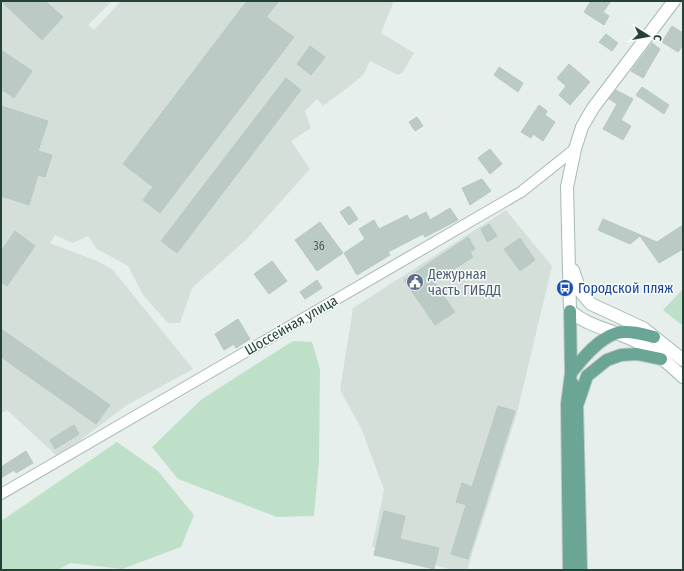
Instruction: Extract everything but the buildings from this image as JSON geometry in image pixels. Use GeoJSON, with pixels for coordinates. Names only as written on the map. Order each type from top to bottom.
{"type":"FeatureCollection","features":[{"type":"Feature","properties":{"kind":"main road"},"geometry":{"type":"LineString","coordinates":[[569,570],[567,404],[571,373],[567,186],[575,149],[582,127],[593,108],[674,1]]}},
{"type":"Feature","properties":{"kind":"main road"},"geometry":{"type":"LineString","coordinates":[[569,260],[580,291],[591,304],[643,328],[683,360]]}},
{"type":"Feature","properties":{"kind":"main road"},"geometry":{"type":"LineString","coordinates":[[570,311],[583,321],[617,333],[645,346],[683,377]]}},
{"type":"Feature","properties":{"kind":"main road"},"geometry":{"type":"LineString","coordinates":[[571,373],[589,352],[617,333],[634,332],[654,337]]}},
{"type":"Feature","properties":{"kind":"main road"},"geometry":{"type":"LineString","coordinates":[[577,404],[587,376],[607,360],[621,355],[637,354],[661,359]]}},
{"type":"Feature","properties":{"kind":"main road"},"geometry":{"type":"LineString","coordinates":[[571,373],[577,404],[581,570]]}},
{"type":"Feature","properties":{"kind":"street","name":"Шоссейная улица"},"geometry":{"type":"LineString","coordinates":[[1,494],[521,192],[575,149]]}},
{"type":"Feature","properties":{"kind":"shaded area"},"geometry":{"type":"Polygon","coordinates":[[[1,1],[112,1],[88,25],[94,30],[121,1],[394,1],[381,33],[414,53],[403,72],[398,75],[370,61],[364,74],[350,86],[323,106],[317,99],[305,111],[311,128],[291,141],[310,169],[247,239],[192,288],[180,323],[168,323],[143,295],[128,266],[97,249],[88,236],[73,243],[55,235],[50,243],[97,261],[113,270],[193,369],[127,405],[58,457],[7,410],[1,413],[1,1]]]}},
{"type":"Feature","properties":{"kind":"shaded area"},"geometry":{"type":"Polygon","coordinates":[[[506,210],[552,266],[517,413],[467,570],[452,570],[372,547],[384,490],[362,430],[340,390],[353,308],[506,210]]]}},
{"type":"Feature","properties":{"kind":"green space"},"geometry":{"type":"Polygon","coordinates":[[[683,289],[683,326],[663,310],[683,289]]]}},
{"type":"Feature","properties":{"kind":"green space"},"geometry":{"type":"Polygon","coordinates":[[[293,341],[312,342],[320,369],[319,461],[314,516],[277,517],[178,479],[152,447],[202,399],[293,341]]]}},
{"type":"Feature","properties":{"kind":"green space"},"geometry":{"type":"Polygon","coordinates":[[[117,442],[158,471],[194,515],[181,547],[122,569],[71,563],[57,570],[1,570],[1,521],[117,442]]]}},
{"type":"Feature","properties":{"kind":"place","name":"Дежурная часть ГИБДД"},"geometry":{"type":"Point","coordinates":[415,282]}},
{"type":"Feature","properties":{"kind":"place","name":"Городской пляж"},"geometry":{"type":"Point","coordinates":[565,288]}}]}
